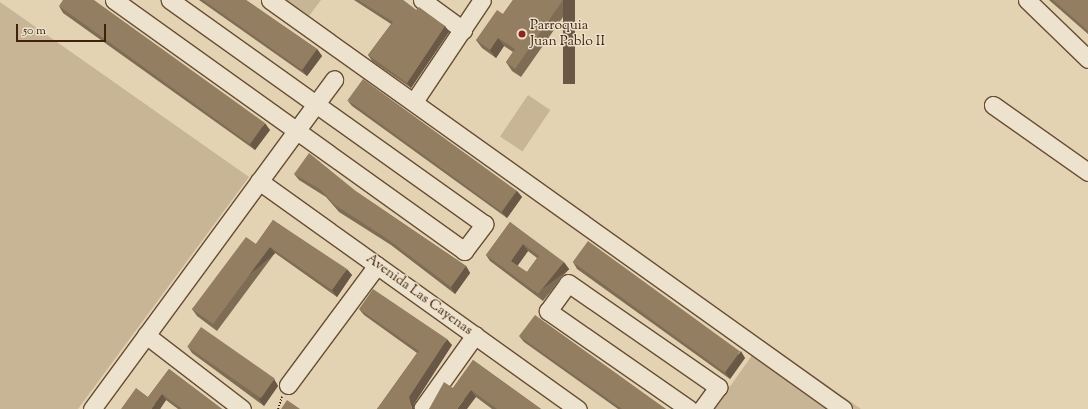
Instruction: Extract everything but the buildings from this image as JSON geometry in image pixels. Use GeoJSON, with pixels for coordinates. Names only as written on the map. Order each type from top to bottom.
{"type":"FeatureCollection","features":[{"type":"Feature","properties":{"kind":"street"},"geometry":{"type":"LineString","coordinates":[[114,0],[464,251],[484,224],[170,0]]}},
{"type":"Feature","properties":{"kind":"street"},"geometry":{"type":"LineString","coordinates":[[270,0],[415,100],[843,409]]}},
{"type":"Feature","properties":{"kind":"street"},"geometry":{"type":"LineString","coordinates":[[422,0],[462,30]]}},
{"type":"Feature","properties":{"kind":"street"},"geometry":{"type":"LineString","coordinates":[[415,100],[482,0]]}},
{"type":"Feature","properties":{"kind":"street"},"geometry":{"type":"LineString","coordinates":[[1027,0],[1088,59]]}},
{"type":"Feature","properties":{"kind":"street"},"geometry":{"type":"LineString","coordinates":[[92,409],[334,79]]}},
{"type":"Feature","properties":{"kind":"street"},"geometry":{"type":"LineString","coordinates":[[993,105],[1088,172]]}},
{"type":"Feature","properties":{"kind":"street","name":"Avenida Las Cayenas"},"geometry":{"type":"LineString","coordinates":[[259,181],[475,335],[574,408]]}},
{"type":"Feature","properties":{"kind":"street"},"geometry":{"type":"LineString","coordinates":[[286,389],[377,265]]}},
{"type":"Feature","properties":{"kind":"street"},"geometry":{"type":"LineString","coordinates":[[689,409],[548,311],[568,283],[718,387],[702,409]]}},
{"type":"Feature","properties":{"kind":"street"},"geometry":{"type":"LineString","coordinates":[[146,335],[242,409]]}},
{"type":"Feature","properties":{"kind":"street"},"geometry":{"type":"LineString","coordinates":[[422,409],[475,335]]}},
{"type":"Feature","properties":{"kind":"path"},"geometry":{"type":"LineString","coordinates":[[278,409],[286,389]]}},
{"type":"Feature","properties":{"kind":"shaded area"},"geometry":{"type":"Polygon","coordinates":[[[286,0],[321,0],[309,16],[286,0]]]}},
{"type":"Feature","properties":{"kind":"shaded area"},"geometry":{"type":"Polygon","coordinates":[[[0,2],[249,177],[78,409],[0,409],[0,2]]]}},
{"type":"Feature","properties":{"kind":"shaded area"},"geometry":{"type":"Polygon","coordinates":[[[528,95],[550,110],[522,152],[500,136],[528,95]]]}},
{"type":"Feature","properties":{"kind":"shaded area"},"geometry":{"type":"Polygon","coordinates":[[[763,340],[861,409],[714,409],[763,340]]]}},
{"type":"Feature","properties":{"kind":"place","name":"Parroquia Juan Pablo II"},"geometry":{"type":"Point","coordinates":[522,34]}}]}
